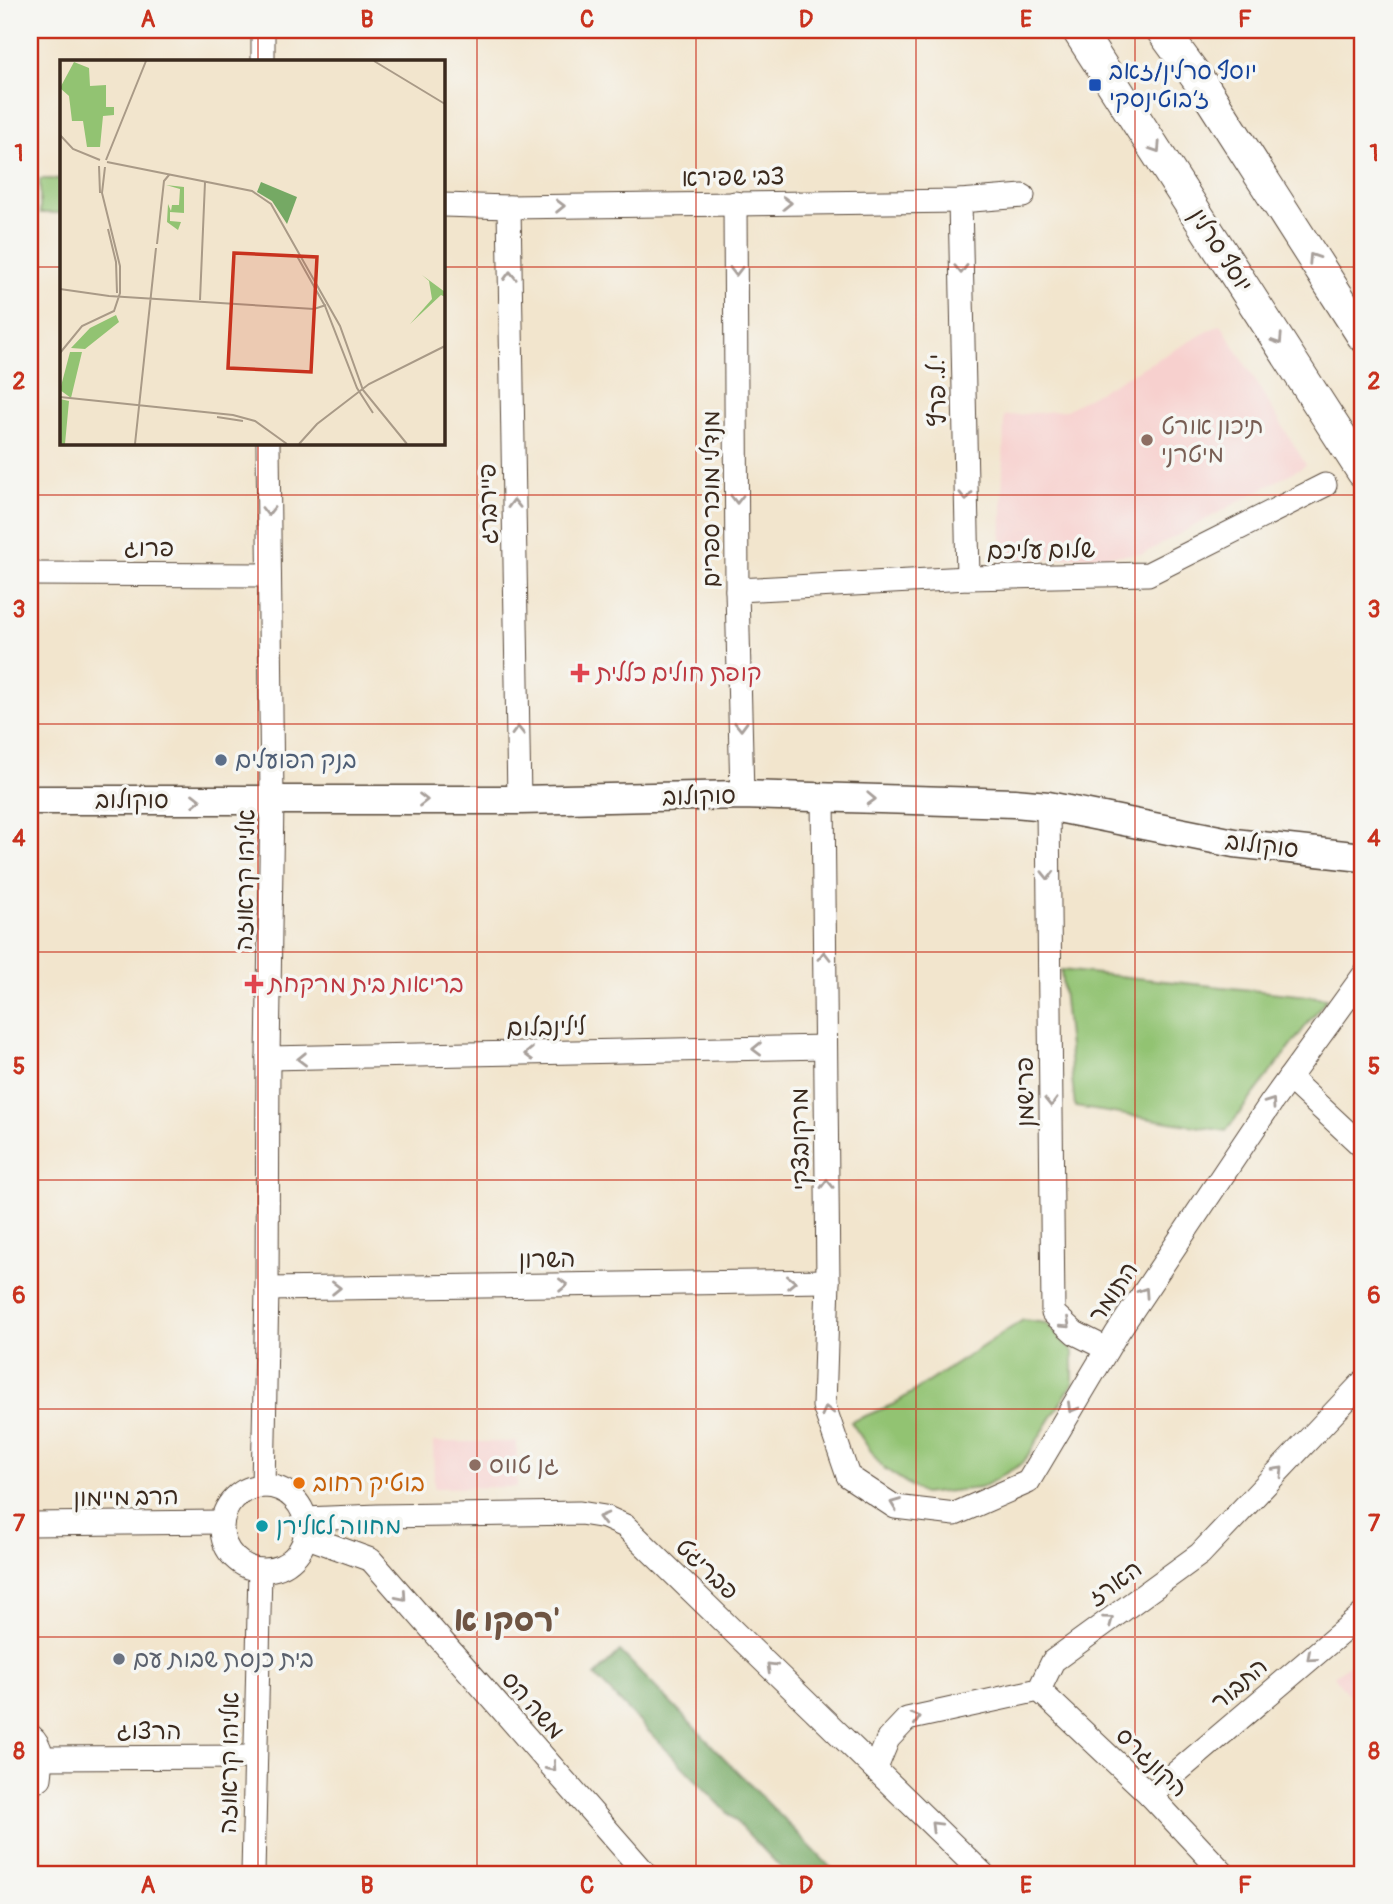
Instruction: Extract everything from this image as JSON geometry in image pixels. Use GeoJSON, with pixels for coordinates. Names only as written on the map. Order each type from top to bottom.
{"type":"FeatureCollection","features":[{"type":"Feature","properties":{"kind":"main road","name":"יוסף סרלין"},"geometry":{"type":"LineString","coordinates":[[1078,30],[1363,472]]}},
{"type":"Feature","properties":{"kind":"main road"},"geometry":{"type":"LineString","coordinates":[[1162,30],[1202,86],[1363,336]]}},
{"type":"Feature","properties":{"kind":"street"},"geometry":{"type":"LineString","coordinates":[[263,30],[263,60]]}},
{"type":"Feature","properties":{"kind":"street","name":"צבי שפירא"},"geometry":{"type":"LineString","coordinates":[[444,205],[509,207],[960,201],[1023,196]]}},
{"type":"Feature","properties":{"kind":"street","name":"י.ל. פרץ"},"geometry":{"type":"LineString","coordinates":[[960,201],[968,578]]}},
{"type":"Feature","properties":{"kind":"street","name":"מנדלי מוכר ספרים"},"geometry":{"type":"LineString","coordinates":[[735,203],[737,590],[742,795]]}},
{"type":"Feature","properties":{"kind":"street","name":"פיירברג"},"geometry":{"type":"LineString","coordinates":[[509,207],[519,800]]}},
{"type":"Feature","properties":{"kind":"street","name":"אליהו קראוזה"},"geometry":{"type":"LineString","coordinates":[[262,1486],[267,1289],[272,800],[268,444]]}},
{"type":"Feature","properties":{"kind":"street","name":"שלום עליכם"},"geometry":{"type":"LineString","coordinates":[[737,590],[968,578],[1148,574],[1325,485]]}},
{"type":"Feature","properties":{"kind":"street","name":"פרוג"},"geometry":{"type":"LineString","coordinates":[[30,573],[269,575]]}},
{"type":"Feature","properties":{"kind":"street","name":"סוקולוב"},"geometry":{"type":"LineString","coordinates":[[30,800],[519,800],[742,795],[1014,803],[1048,806],[1234,843],[1363,857]]}},
{"type":"Feature","properties":{"kind":"street","name":"מרקובצקי"},"geometry":{"type":"LineString","coordinates":[[823,797],[828,1281],[824,1406],[848,1476]]}},
{"type":"Feature","properties":{"kind":"street","name":"פרישמן"},"geometry":{"type":"LineString","coordinates":[[1048,806],[1053,1313],[1076,1333],[1107,1349]]}},
{"type":"Feature","properties":{"kind":"street","name":"התומר"},"geometry":{"type":"LineString","coordinates":[[848,1476],[895,1507],[955,1514],[1028,1482],[1107,1349],[1289,1078],[1363,976]]}},
{"type":"Feature","properties":{"kind":"street","name":"לילינבלום"},"geometry":{"type":"LineString","coordinates":[[268,1058],[825,1047]]}},
{"type":"Feature","properties":{"kind":"street"},"geometry":{"type":"LineString","coordinates":[[1289,1078],[1363,1147]]}},
{"type":"Feature","properties":{"kind":"street","name":"השרון"},"geometry":{"type":"LineString","coordinates":[[267,1289],[828,1281]]}},
{"type":"Feature","properties":{"kind":"street","name":"הארז"},"geometry":{"type":"LineString","coordinates":[[1039,1690],[1053,1661],[1200,1553],[1363,1382]]}},
{"type":"Feature","properties":{"kind":"street"},"geometry":{"type":"LineString","coordinates":[[262,1486],[277,1488],[290,1495],[300,1506],[305,1527],[301,1547],[294,1557],[272,1569],[260,1570],[236,1559],[227,1548],[222,1536],[222,1522],[226,1508],[236,1496],[248,1489],[262,1486]]}},
{"type":"Feature","properties":{"kind":"street","name":"פבריגט"},"geometry":{"type":"LineString","coordinates":[[305,1527],[377,1516],[580,1513],[605,1517],[625,1526],[983,1874]]}},
{"type":"Feature","properties":{"kind":"street"},"geometry":{"type":"LineString","coordinates":[[371,1560],[364,1547],[362,1535],[367,1525],[377,1516]]}},
{"type":"Feature","properties":{"kind":"street","name":"הרב מיימון"},"geometry":{"type":"LineString","coordinates":[[30,1524],[222,1522]]}},
{"type":"Feature","properties":{"kind":"street","name":"משה הס"},"geometry":{"type":"LineString","coordinates":[[305,1527],[371,1560],[646,1874]]}},
{"type":"Feature","properties":{"kind":"street","name":"אליהו קראוזה"},"geometry":{"type":"LineString","coordinates":[[254,1874],[260,1570]]}},
{"type":"Feature","properties":{"kind":"street","name":"התבור"},"geometry":{"type":"LineString","coordinates":[[1150,1796],[1363,1614]]}},
{"type":"Feature","properties":{"kind":"street"},"geometry":{"type":"LineString","coordinates":[[876,1768],[888,1738],[907,1719],[1039,1690]]}},
{"type":"Feature","properties":{"kind":"street","name":"הקונגרס"},"geometry":{"type":"LineString","coordinates":[[1039,1690],[1150,1796],[1224,1874]]}},
{"type":"Feature","properties":{"kind":"street"},"geometry":{"type":"LineString","coordinates":[[30,1735],[36,1740],[43,1758],[40,1778],[30,1785]]}},
{"type":"Feature","properties":{"kind":"street","name":"הרצוג"},"geometry":{"type":"LineString","coordinates":[[43,1758],[255,1757]]}},
{"type":"Feature","properties":{"kind":"shaded area","name":"תיכון אורט מיטרני"},"geometry":{"type":"Polygon","coordinates":[[[1221,324],[1306,465],[1143,554],[1001,561],[1004,416],[1066,410],[1221,324]]]}},
{"type":"Feature","properties":{"kind":"shaded area","name":"גן טווס"},"geometry":{"type":"Polygon","coordinates":[[[433,1442],[517,1442],[517,1487],[434,1488],[433,1442]]]}},
{"type":"Feature","properties":{"kind":"shaded area"},"geometry":{"type":"Polygon","coordinates":[[[1363,1654],[1363,1714],[1334,1676],[1363,1654]]]}},
{"type":"Feature","properties":{"kind":"green space"},"geometry":{"type":"Polygon","coordinates":[[[40,179],[60,179],[60,213],[40,213],[40,179]]]}},
{"type":"Feature","properties":{"kind":"green space"},"geometry":{"type":"Polygon","coordinates":[[[1061,970],[1327,998],[1226,1131],[1075,1107],[1061,970]]]}},
{"type":"Feature","properties":{"kind":"green space"},"geometry":{"type":"Polygon","coordinates":[[[1023,1320],[1046,1323],[1073,1352],[1073,1383],[1023,1463],[981,1488],[923,1494],[881,1466],[851,1422],[894,1404],[1023,1320]]]}},
{"type":"Feature","properties":{"kind":"green space"},"geometry":{"type":"Polygon","coordinates":[[[620,1651],[837,1874],[787,1874],[595,1676],[620,1651]]]}},
{"type":"Feature","properties":{"kind":"place","name":"יוסף סרלין/זאב ז׳בוטינסקי"},"geometry":{"type":"Point","coordinates":[1095,85]}},
{"type":"Feature","properties":{"kind":"place","name":"תיכון אורט מיטרני"},"geometry":{"type":"Point","coordinates":[1147,440]}},
{"type":"Feature","properties":{"kind":"place","name":"קופת חולים כללית"},"geometry":{"type":"Point","coordinates":[580,673]}},
{"type":"Feature","properties":{"kind":"place","name":"בנק הפועלים"},"geometry":{"type":"Point","coordinates":[221,760]}},
{"type":"Feature","properties":{"kind":"place","name":"בריאות בית מרקחת"},"geometry":{"type":"Point","coordinates":[254,984]}},
{"type":"Feature","properties":{"kind":"place","name":"גן טווס"},"geometry":{"type":"Point","coordinates":[475,1465]}},
{"type":"Feature","properties":{"kind":"place","name":"בוטיק רחוב"},"geometry":{"type":"Point","coordinates":[299,1483]}},
{"type":"Feature","properties":{"kind":"place","name":"מחווה לאלירן"},"geometry":{"type":"Point","coordinates":[262,1526]}},
{"type":"Feature","properties":{"kind":"place","name":"בית כנסת שבות עם"},"geometry":{"type":"Point","coordinates":[119,1659]}},
{"type":"Feature","properties":{"kind":"district","name":"רסקו א'"},"geometry":{"type":"Point","coordinates":[507,1620]}}]}
